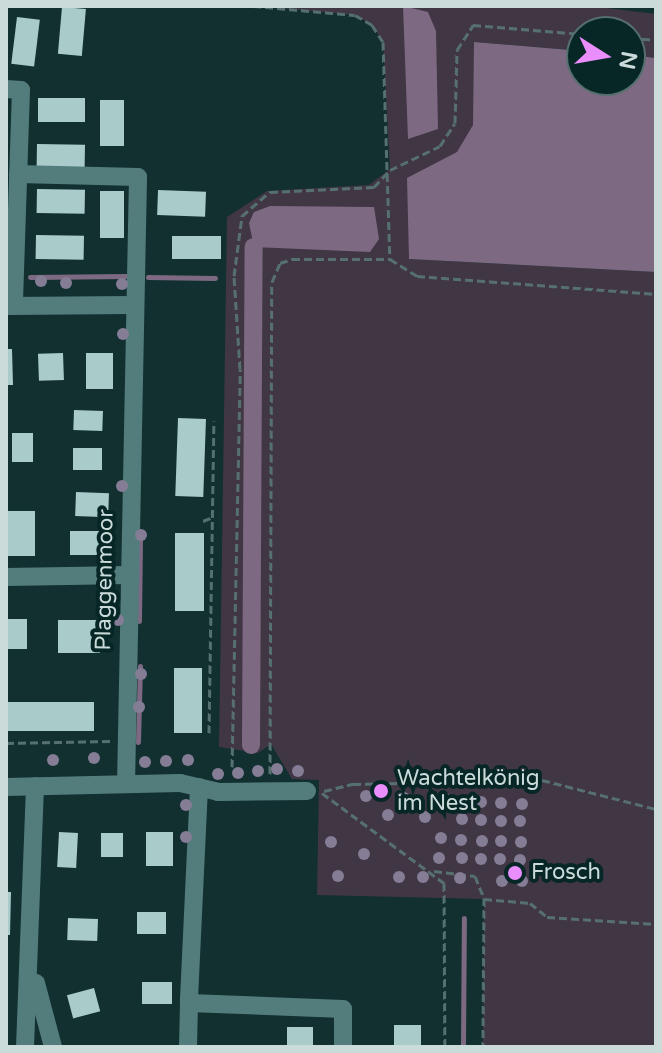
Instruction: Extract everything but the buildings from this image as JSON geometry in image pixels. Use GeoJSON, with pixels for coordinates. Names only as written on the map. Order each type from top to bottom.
{"type":"FeatureCollection","features":[{"type":"Feature","properties":{"kind":"street"},"geometry":{"type":"LineString","coordinates":[[6,89],[21,90],[10,306],[133,305]]}},
{"type":"Feature","properties":{"kind":"street","name":"Plaggenmoor"},"geometry":{"type":"LineString","coordinates":[[18,174],[138,177],[138,290],[133,305],[126,784]]}},
{"type":"Feature","properties":{"kind":"street"},"geometry":{"type":"LineString","coordinates":[[6,577],[129,575]]}},
{"type":"Feature","properties":{"kind":"street"},"geometry":{"type":"LineString","coordinates":[[6,787],[126,784],[199,787],[218,792],[307,791]]}},
{"type":"Feature","properties":{"kind":"street"},"geometry":{"type":"LineString","coordinates":[[25,1047],[32,969],[35,786]]}},
{"type":"Feature","properties":{"kind":"street"},"geometry":{"type":"LineString","coordinates":[[188,1047],[199,787]]}},
{"type":"Feature","properties":{"kind":"street"},"geometry":{"type":"LineString","coordinates":[[32,969],[53,1047]]}},
{"type":"Feature","properties":{"kind":"street"},"geometry":{"type":"LineString","coordinates":[[189,1003],[343,1009],[343,1047]]}},
{"type":"Feature","properties":{"kind":"path"},"geometry":{"type":"LineString","coordinates":[[253,6],[355,15],[372,25],[383,42],[390,170],[390,259]]}},
{"type":"Feature","properties":{"kind":"path"},"geometry":{"type":"LineString","coordinates":[[232,767],[240,369],[234,276],[242,216],[248,206],[270,192],[374,187],[390,170],[440,146],[455,123],[457,50],[473,25],[566,33]]}},
{"type":"Feature","properties":{"kind":"path"},"geometry":{"type":"LineString","coordinates":[[270,765],[272,282],[280,263],[292,259],[390,259],[417,276],[656,294]]}},
{"type":"Feature","properties":{"kind":"path"},"geometry":{"type":"LineString","coordinates":[[209,733],[214,421]]}},
{"type":"Feature","properties":{"kind":"path"},"geometry":{"type":"LineString","coordinates":[[203,521],[213,517]]}},
{"type":"Feature","properties":{"kind":"path"},"geometry":{"type":"LineString","coordinates":[[6,743],[126,741]]}},
{"type":"Feature","properties":{"kind":"path"},"geometry":{"type":"LineString","coordinates":[[445,1047],[444,883],[434,871],[321,792],[353,784],[542,780],[656,809]]}},
{"type":"Feature","properties":{"kind":"path"},"geometry":{"type":"LineString","coordinates":[[434,871],[475,876],[484,899],[483,1047]]}},
{"type":"Feature","properties":{"kind":"path"},"geometry":{"type":"LineString","coordinates":[[484,899],[530,903],[547,917],[656,924]]}},
{"type":"Feature","properties":{"kind":"shaded area"},"geometry":{"type":"Polygon","coordinates":[[[258,6],[590,6],[656,14],[656,58],[646,57],[646,16],[566,16],[566,50],[474,42],[474,125],[409,259],[656,272],[656,1047],[483,1047],[484,899],[317,895],[319,780],[292,779],[271,744],[258,753],[219,747],[227,217],[267,191],[369,185],[390,169],[383,42],[372,25],[355,15],[258,6]]]}},
{"type":"Feature","properties":{"kind":"shaded area"},"geometry":{"type":"Polygon","coordinates":[[[403,6],[428,12],[436,31],[438,129],[408,139],[403,6]]]}},
{"type":"Feature","properties":{"kind":"shaded area"},"geometry":{"type":"Polygon","coordinates":[[[474,42],[566,50],[566,96],[646,96],[646,57],[656,58],[656,272],[409,259],[407,178],[457,152],[473,125],[474,42]]]}},
{"type":"Feature","properties":{"kind":"shaded area"},"geometry":{"type":"Polygon","coordinates":[[[270,206],[374,207],[379,239],[370,252],[254,247],[249,223],[254,212],[270,206]]]}},
{"type":"Feature","properties":{"kind":"waterway"},"geometry":{"type":"LineString","coordinates":[[251,745],[254,247]]}},
{"type":"Feature","properties":{"kind":"waterway"},"geometry":{"type":"LineString","coordinates":[[30,277],[128,276]]}},
{"type":"Feature","properties":{"kind":"waterway"},"geometry":{"type":"LineString","coordinates":[[148,277],[215,278]]}},
{"type":"Feature","properties":{"kind":"waterway"},"geometry":{"type":"LineString","coordinates":[[139,621],[140,535]]}},
{"type":"Feature","properties":{"kind":"waterway"},"geometry":{"type":"LineString","coordinates":[[138,742],[140,666]]}},
{"type":"Feature","properties":{"kind":"waterway"},"geometry":{"type":"LineString","coordinates":[[463,1047],[464,918]]}},
{"type":"Feature","properties":{"kind":"place","name":"Wachtelkönig im Nest"},"geometry":{"type":"Point","coordinates":[381,791]}},
{"type":"Feature","properties":{"kind":"place","name":"Frosch"},"geometry":{"type":"Point","coordinates":[515,873]}}]}
